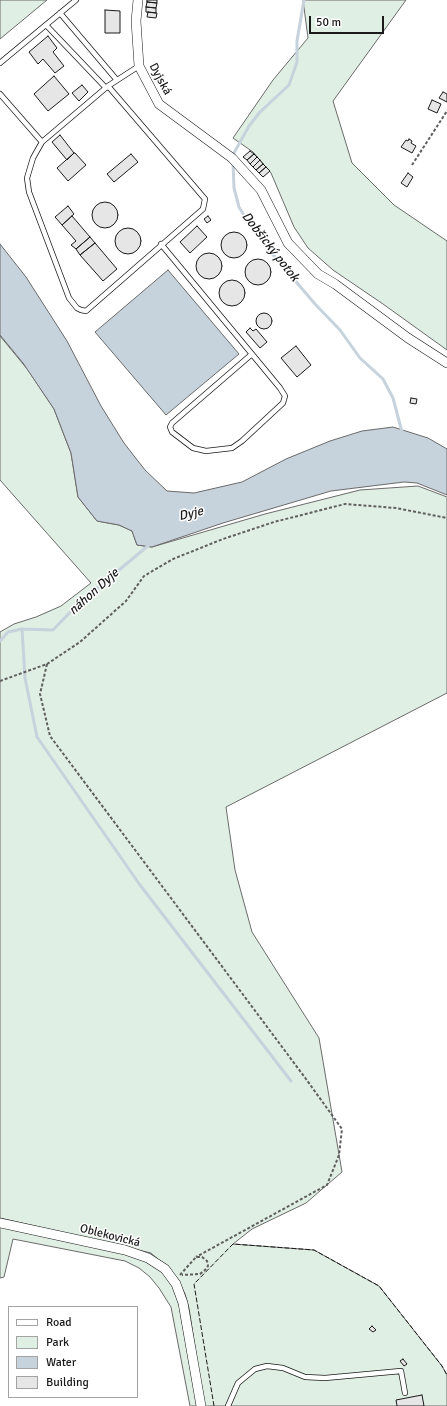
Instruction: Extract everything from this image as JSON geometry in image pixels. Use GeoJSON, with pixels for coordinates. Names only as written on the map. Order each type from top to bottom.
{"type":"FeatureCollection","features":[{"type":"Feature","properties":{"kind":"street","name":"Dyjská"},"geometry":{"type":"LineString","coordinates":[[138,0],[136,21],[139,66],[159,104],[232,158],[261,190],[288,243],[318,274],[335,284],[408,338],[447,363]]}},
{"type":"Feature","properties":{"kind":"street","name":"Oblekovická"},"geometry":{"type":"LineString","coordinates":[[0,1223],[125,1250],[148,1258],[175,1276],[176,1284],[183,1303],[201,1406]]}},
{"type":"Feature","properties":{"kind":"lane"},"geometry":{"type":"LineString","coordinates":[[0,63],[76,0]]}},
{"type":"Feature","properties":{"kind":"lane"},"geometry":{"type":"LineString","coordinates":[[60,13],[116,80]]}},
{"type":"Feature","properties":{"kind":"lane"},"geometry":{"type":"LineString","coordinates":[[46,25],[107,87],[205,199],[203,209],[86,310],[81,310],[77,308],[70,298],[29,192],[27,178],[33,158],[42,142],[107,87],[139,66]]}},
{"type":"Feature","properties":{"kind":"lane"},"geometry":{"type":"LineString","coordinates":[[0,94],[42,142]]}},
{"type":"Feature","properties":{"kind":"lane"},"geometry":{"type":"LineString","coordinates":[[161,244],[252,354],[280,388],[285,396],[283,403],[242,441],[232,448],[206,452],[193,448],[172,432],[170,427],[172,423],[252,354]]}},
{"type":"Feature","properties":{"kind":"lane"},"geometry":{"type":"LineString","coordinates":[[228,1406],[238,1383],[255,1369],[268,1366],[283,1368],[305,1377],[325,1378],[401,1370],[405,1393]]}},
{"type":"Feature","properties":{"kind":"path"},"geometry":{"type":"LineString","coordinates":[[412,165],[447,111]]}},
{"type":"Feature","properties":{"kind":"path"},"geometry":{"type":"LineString","coordinates":[[0,681],[47,664],[80,642],[126,601],[144,576],[173,559],[223,539],[274,522],[344,504],[396,508],[447,518]]}},
{"type":"Feature","properties":{"kind":"path"},"geometry":{"type":"LineString","coordinates":[[47,664],[40,694],[50,736],[342,1129],[339,1154],[327,1185],[196,1256],[175,1276]]}},
{"type":"Feature","properties":{"kind":"path"},"geometry":{"type":"LineString","coordinates":[[175,1276],[200,1274],[205,1270],[208,1266],[207,1261],[202,1257],[196,1256]]}},
{"type":"Feature","properties":{"kind":"green space"},"geometry":{"type":"Polygon","coordinates":[[[0,0],[47,0],[0,39],[0,0]]]}},
{"type":"Feature","properties":{"kind":"green space"},"geometry":{"type":"Polygon","coordinates":[[[303,0],[406,0],[333,101],[352,163],[394,205],[447,241],[447,350],[333,270],[308,248],[294,227],[271,173],[253,152],[233,138],[273,80],[308,38],[303,0]]]}},
{"type":"Feature","properties":{"kind":"green space"},"geometry":{"type":"Polygon","coordinates":[[[0,336],[28,370],[54,409],[71,453],[78,497],[97,521],[119,525],[132,531],[137,545],[152,547],[265,514],[360,490],[418,486],[447,497],[447,693],[226,807],[235,870],[252,932],[319,1038],[342,1172],[306,1203],[252,1229],[233,1244],[314,1250],[379,1286],[442,1366],[447,1375],[447,1406],[204,1406],[189,1308],[185,1294],[178,1280],[160,1261],[151,1253],[0,1218],[0,632],[14,624],[36,617],[61,606],[91,583],[0,480],[0,336]]]}},
{"type":"Feature","properties":{"kind":"green space"},"geometry":{"type":"Polygon","coordinates":[[[0,1227],[124,1253],[152,1263],[162,1271],[169,1279],[178,1299],[197,1406],[190,1406],[171,1307],[150,1277],[139,1268],[125,1261],[13,1239],[4,1277],[0,1278],[0,1227]]]}},
{"type":"Feature","properties":{"kind":"water","name":"Dyje"},"geometry":{"type":"Polygon","coordinates":[[[0,244],[26,277],[67,341],[101,406],[124,443],[145,470],[167,491],[194,493],[242,482],[286,459],[330,441],[362,431],[393,427],[428,438],[447,449],[447,495],[417,483],[404,482],[331,491],[223,523],[152,547],[137,545],[132,531],[119,525],[97,521],[78,497],[71,453],[54,409],[23,363],[0,335],[0,244]]]}},
{"type":"Feature","properties":{"kind":"water"},"geometry":{"type":"Polygon","coordinates":[[[168,270],[239,354],[166,415],[95,332],[168,270]]]}},
{"type":"Feature","properties":{"kind":"building"},"geometry":{"type":"Polygon","coordinates":[[[147,0],[157,0],[157,3],[147,2],[147,0]]]}},
{"type":"Feature","properties":{"kind":"building"},"geometry":{"type":"Polygon","coordinates":[[[147,2],[157,3],[156,8],[146,7],[147,2]]]}},
{"type":"Feature","properties":{"kind":"building"},"geometry":{"type":"Polygon","coordinates":[[[146,7],[156,8],[156,13],[146,12],[146,7]]]}},
{"type":"Feature","properties":{"kind":"building"},"geometry":{"type":"Polygon","coordinates":[[[105,10],[120,11],[120,33],[105,33],[105,10]]]}},
{"type":"Feature","properties":{"kind":"building"},"geometry":{"type":"Polygon","coordinates":[[[148,12],[157,13],[156,18],[147,17],[148,12]]]}},
{"type":"Feature","properties":{"kind":"building"},"geometry":{"type":"Polygon","coordinates":[[[48,36],[57,48],[53,52],[64,66],[55,73],[43,59],[38,64],[29,52],[48,36]]]}},
{"type":"Feature","properties":{"kind":"building"},"geometry":{"type":"Polygon","coordinates":[[[54,76],[69,94],[48,111],[34,94],[54,76]]]}},
{"type":"Feature","properties":{"kind":"building"},"geometry":{"type":"Polygon","coordinates":[[[82,85],[88,92],[79,101],[72,93],[82,85]]]}},
{"type":"Feature","properties":{"kind":"building"},"geometry":{"type":"Polygon","coordinates":[[[443,92],[447,94],[447,102],[439,98],[443,92]]]}},
{"type":"Feature","properties":{"kind":"building"},"geometry":{"type":"Polygon","coordinates":[[[432,100],[441,104],[437,113],[428,109],[432,100]]]}},
{"type":"Feature","properties":{"kind":"building"},"geometry":{"type":"Polygon","coordinates":[[[60,135],[74,153],[67,160],[52,142],[60,135]]]}},
{"type":"Feature","properties":{"kind":"building"},"geometry":{"type":"Polygon","coordinates":[[[409,139],[412,141],[411,143],[416,146],[412,153],[401,147],[406,140],[408,141],[409,139]]]}},
{"type":"Feature","properties":{"kind":"building"},"geometry":{"type":"Polygon","coordinates":[[[250,151],[254,154],[247,160],[243,157],[250,151]]]}},
{"type":"Feature","properties":{"kind":"building"},"geometry":{"type":"Polygon","coordinates":[[[74,153],[86,165],[68,181],[57,168],[74,153]]]}},
{"type":"Feature","properties":{"kind":"building"},"geometry":{"type":"Polygon","coordinates":[[[131,154],[138,162],[114,182],[107,174],[131,154]]]}},
{"type":"Feature","properties":{"kind":"building"},"geometry":{"type":"Polygon","coordinates":[[[254,154],[257,157],[250,164],[247,160],[254,154]]]}},
{"type":"Feature","properties":{"kind":"building"},"geometry":{"type":"Polygon","coordinates":[[[257,157],[260,160],[253,167],[250,164],[257,157]]]}},
{"type":"Feature","properties":{"kind":"building"},"geometry":{"type":"Polygon","coordinates":[[[260,160],[263,164],[256,170],[253,167],[260,160]]]}},
{"type":"Feature","properties":{"kind":"building"},"geometry":{"type":"Polygon","coordinates":[[[263,164],[266,167],[259,173],[256,170],[263,164]]]}},
{"type":"Feature","properties":{"kind":"building"},"geometry":{"type":"Polygon","coordinates":[[[266,167],[270,171],[263,177],[259,173],[266,167]]]}},
{"type":"Feature","properties":{"kind":"building"},"geometry":{"type":"Polygon","coordinates":[[[408,173],[413,177],[407,187],[401,183],[408,173]]]}},
{"type":"Feature","properties":{"kind":"building"},"geometry":{"type":"Polygon","coordinates":[[[105,202],[114,206],[118,215],[114,224],[105,228],[96,224],[92,215],[96,206],[105,202]]]}},
{"type":"Feature","properties":{"kind":"building"},"geometry":{"type":"Polygon","coordinates":[[[68,206],[74,214],[62,225],[55,217],[68,206]]]}},
{"type":"Feature","properties":{"kind":"building"},"geometry":{"type":"Polygon","coordinates":[[[72,216],[90,237],[76,249],[71,245],[76,241],[62,225],[72,216]]]}},
{"type":"Feature","properties":{"kind":"building"},"geometry":{"type":"Polygon","coordinates":[[[208,216],[211,220],[207,223],[204,219],[208,216]]]}},
{"type":"Feature","properties":{"kind":"building"},"geometry":{"type":"Polygon","coordinates":[[[197,226],[207,237],[190,253],[180,242],[197,226]]]}},
{"type":"Feature","properties":{"kind":"building"},"geometry":{"type":"Polygon","coordinates":[[[128,228],[137,232],[141,241],[137,250],[128,254],[119,250],[115,241],[119,232],[128,228]]]}},
{"type":"Feature","properties":{"kind":"building"},"geometry":{"type":"Polygon","coordinates":[[[234,232],[243,236],[247,245],[243,254],[234,258],[225,254],[221,245],[225,236],[234,232]]]}},
{"type":"Feature","properties":{"kind":"building"},"geometry":{"type":"Polygon","coordinates":[[[90,237],[95,243],[80,255],[76,249],[90,237]]]}},
{"type":"Feature","properties":{"kind":"building"},"geometry":{"type":"Polygon","coordinates":[[[95,243],[117,269],[103,281],[80,255],[95,243]]]}},
{"type":"Feature","properties":{"kind":"building"},"geometry":{"type":"Polygon","coordinates":[[[209,253],[218,257],[222,266],[218,275],[209,279],[200,275],[196,266],[200,257],[209,253]]]}},
{"type":"Feature","properties":{"kind":"building"},"geometry":{"type":"Polygon","coordinates":[[[258,259],[267,263],[271,272],[267,281],[258,285],[249,281],[245,272],[249,263],[258,259]]]}},
{"type":"Feature","properties":{"kind":"building"},"geometry":{"type":"Polygon","coordinates":[[[232,280],[241,284],[245,293],[241,302],[232,306],[223,302],[219,293],[223,284],[232,280]]]}},
{"type":"Feature","properties":{"kind":"building"},"geometry":{"type":"Polygon","coordinates":[[[264,313],[271,318],[272,321],[267,328],[264,329],[257,324],[256,321],[261,314],[264,313]]]}},
{"type":"Feature","properties":{"kind":"building"},"geometry":{"type":"Polygon","coordinates":[[[250,328],[253,331],[256,329],[267,342],[260,348],[246,332],[250,328]]]}},
{"type":"Feature","properties":{"kind":"building"},"geometry":{"type":"Polygon","coordinates":[[[296,346],[311,365],[297,377],[281,358],[296,346]]]}},
{"type":"Feature","properties":{"kind":"building"},"geometry":{"type":"Polygon","coordinates":[[[411,398],[417,399],[416,404],[410,403],[411,398]]]}},
{"type":"Feature","properties":{"kind":"building"},"geometry":{"type":"Polygon","coordinates":[[[372,1326],[376,1330],[373,1332],[369,1329],[372,1326]]]}},
{"type":"Feature","properties":{"kind":"building"},"geometry":{"type":"Polygon","coordinates":[[[403,1359],[407,1364],[404,1366],[400,1361],[403,1359]]]}},
{"type":"Feature","properties":{"kind":"building"},"geometry":{"type":"Polygon","coordinates":[[[422,1395],[424,1406],[397,1406],[396,1400],[422,1395]]]}},
{"type":"Feature","properties":{"kind":"waterway","name":"Dobšický potok"},"geometry":{"type":"LineString","coordinates":[[233,157],[249,126],[260,112],[289,85],[297,62],[297,41],[304,0]]}},
{"type":"Feature","properties":{"kind":"waterway","name":"Dobšický potok"},"geometry":{"type":"LineString","coordinates":[[233,163],[234,188],[239,207],[251,227],[315,304],[340,330],[360,358],[383,379],[393,398],[402,432]]}},
{"type":"Feature","properties":{"kind":"waterway","name":"náhon Dyje"},"geometry":{"type":"LineString","coordinates":[[0,641],[8,632],[22,629],[53,630],[77,605],[149,545]]}},
{"type":"Feature","properties":{"kind":"waterway"},"geometry":{"type":"LineString","coordinates":[[22,629],[25,678],[37,737],[140,885],[291,1081]]}},
{"type":"Feature","properties":{"kind":"fence"},"geometry":{"type":"LineString","coordinates":[[214,1406],[194,1284],[233,1244],[314,1250],[379,1286],[442,1366],[447,1375]]}}]}
